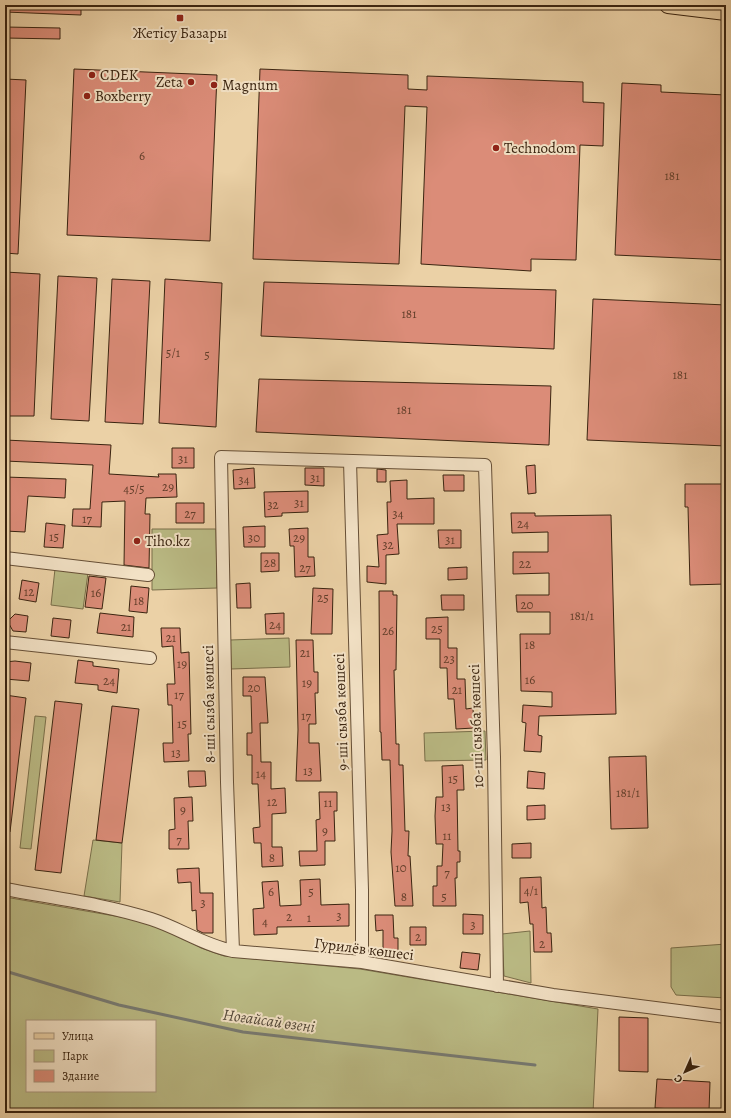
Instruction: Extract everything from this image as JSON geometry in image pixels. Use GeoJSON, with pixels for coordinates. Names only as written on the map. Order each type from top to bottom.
{"type":"FeatureCollection","features":[{"type":"Feature","properties":{"kind":"main road"},"geometry":{"type":"LineString","coordinates":[[668,5],[726,12]]}},
{"type":"Feature","properties":{"kind":"street","name":"8-ші сызба көшесі"},"geometry":{"type":"LineString","coordinates":[[233,951],[227,782],[220,457],[350,461]]}},
{"type":"Feature","properties":{"kind":"street","name":"10-ші сызба көшесі"},"geometry":{"type":"LineString","coordinates":[[350,461],[485,465],[494,765],[497,986]]}},
{"type":"Feature","properties":{"kind":"street","name":"9-ші сызба көшесі"},"geometry":{"type":"LineString","coordinates":[[350,461],[362,890],[362,962]]}},
{"type":"Feature","properties":{"kind":"street"},"geometry":{"type":"LineString","coordinates":[[5,558],[148,575]]}},
{"type":"Feature","properties":{"kind":"street"},"geometry":{"type":"LineString","coordinates":[[5,642],[150,658]]}},
{"type":"Feature","properties":{"kind":"street","name":"Гурилёв көшесі"},"geometry":{"type":"LineString","coordinates":[[5,889],[142,916],[218,948],[233,951],[362,962],[497,986],[590,1000],[726,1017]]}},
{"type":"Feature","properties":{"kind":"green space"},"geometry":{"type":"Polygon","coordinates":[[[152,529],[216,529],[217,588],[152,590],[152,529]]]}},
{"type":"Feature","properties":{"kind":"green space"},"geometry":{"type":"Polygon","coordinates":[[[55,569],[88,573],[83,609],[51,605],[55,569]]]}},
{"type":"Feature","properties":{"kind":"green space"},"geometry":{"type":"Polygon","coordinates":[[[289,638],[290,667],[231,669],[230,640],[289,638]]]}},
{"type":"Feature","properties":{"kind":"green space"},"geometry":{"type":"Polygon","coordinates":[[[35,716],[46,717],[31,849],[20,848],[35,716]]]}},
{"type":"Feature","properties":{"kind":"green space"},"geometry":{"type":"Polygon","coordinates":[[[485,731],[486,760],[425,761],[424,733],[485,731]]]}},
{"type":"Feature","properties":{"kind":"green space"},"geometry":{"type":"Polygon","coordinates":[[[93,840],[122,843],[120,902],[84,896],[93,840]]]}},
{"type":"Feature","properties":{"kind":"green space"},"geometry":{"type":"Polygon","coordinates":[[[5,897],[138,920],[168,930],[201,948],[224,956],[360,969],[598,1009],[593,1113],[5,1113],[5,897]]]}},
{"type":"Feature","properties":{"kind":"green space"},"geometry":{"type":"Polygon","coordinates":[[[530,931],[531,983],[504,976],[502,934],[530,931]]]}},
{"type":"Feature","properties":{"kind":"green space"},"geometry":{"type":"Polygon","coordinates":[[[726,944],[726,998],[676,995],[671,987],[671,948],[726,944]]]}},
{"type":"Feature","properties":{"kind":"building"},"geometry":{"type":"Polygon","coordinates":[[[6,5],[81,5],[81,15],[5,12],[6,5]]]}},
{"type":"Feature","properties":{"kind":"building"},"geometry":{"type":"Polygon","coordinates":[[[5,27],[60,28],[60,39],[5,38],[5,27]]]}},
{"type":"Feature","properties":{"kind":"building"},"geometry":{"type":"Polygon","coordinates":[[[74,69],[217,75],[210,241],[67,235],[74,69]]]}},
{"type":"Feature","properties":{"kind":"building"},"geometry":{"type":"Polygon","coordinates":[[[260,69],[408,75],[408,89],[427,90],[427,76],[583,82],[583,102],[604,103],[603,146],[580,145],[576,260],[531,259],[531,271],[421,264],[427,107],[405,106],[399,264],[253,259],[260,69]]]}},
{"type":"Feature","properties":{"kind":"building"},"geometry":{"type":"Polygon","coordinates":[[[5,79],[26,80],[18,254],[5,253],[5,79]]]}},
{"type":"Feature","properties":{"kind":"building"},"geometry":{"type":"Polygon","coordinates":[[[622,83],[661,85],[661,92],[726,95],[726,260],[615,255],[622,83]]]}},
{"type":"Feature","properties":{"kind":"building"},"geometry":{"type":"Polygon","coordinates":[[[5,272],[40,274],[34,416],[5,416],[5,272]]]}},
{"type":"Feature","properties":{"kind":"building"},"geometry":{"type":"Polygon","coordinates":[[[58,276],[97,278],[89,421],[51,419],[58,276]]]}},
{"type":"Feature","properties":{"kind":"building"},"geometry":{"type":"Polygon","coordinates":[[[112,279],[150,281],[143,424],[105,422],[112,279]]]}},
{"type":"Feature","properties":{"kind":"building"},"geometry":{"type":"Polygon","coordinates":[[[165,279],[222,283],[216,427],[159,423],[165,279]]]}},
{"type":"Feature","properties":{"kind":"building"},"geometry":{"type":"Polygon","coordinates":[[[264,282],[556,290],[554,349],[261,336],[264,282]]]}},
{"type":"Feature","properties":{"kind":"building"},"geometry":{"type":"Polygon","coordinates":[[[593,299],[726,305],[726,446],[587,440],[593,299]]]}},
{"type":"Feature","properties":{"kind":"building"},"geometry":{"type":"Polygon","coordinates":[[[259,379],[551,386],[549,445],[256,432],[259,379]]]}},
{"type":"Feature","properties":{"kind":"building"},"geometry":{"type":"Polygon","coordinates":[[[5,440],[111,445],[109,474],[159,477],[158,474],[176,474],[177,497],[146,498],[145,514],[150,514],[149,568],[124,565],[125,501],[102,502],[101,527],[72,526],[73,509],[90,509],[93,465],[5,461],[5,440]]]}},
{"type":"Feature","properties":{"kind":"building"},"geometry":{"type":"Polygon","coordinates":[[[172,448],[194,448],[194,468],[172,468],[172,448]]]}},
{"type":"Feature","properties":{"kind":"building"},"geometry":{"type":"Polygon","coordinates":[[[535,465],[536,493],[528,494],[526,466],[535,465]]]}},
{"type":"Feature","properties":{"kind":"building"},"geometry":{"type":"Polygon","coordinates":[[[254,468],[255,488],[234,489],[233,470],[254,468]]]}},
{"type":"Feature","properties":{"kind":"building"},"geometry":{"type":"Polygon","coordinates":[[[305,468],[324,468],[324,486],[305,485],[305,468]]]}},
{"type":"Feature","properties":{"kind":"building"},"geometry":{"type":"Polygon","coordinates":[[[377,469],[386,470],[386,482],[377,482],[377,469]]]}},
{"type":"Feature","properties":{"kind":"building"},"geometry":{"type":"Polygon","coordinates":[[[443,475],[464,475],[464,491],[444,491],[443,475]]]}},
{"type":"Feature","properties":{"kind":"building"},"geometry":{"type":"Polygon","coordinates":[[[5,477],[66,479],[65,498],[28,496],[25,532],[5,531],[5,477]]]}},
{"type":"Feature","properties":{"kind":"building"},"geometry":{"type":"Polygon","coordinates":[[[407,480],[407,499],[434,498],[434,524],[397,524],[399,554],[386,555],[386,584],[367,582],[367,566],[379,567],[377,535],[388,534],[387,502],[391,502],[390,481],[407,480]]]}},
{"type":"Feature","properties":{"kind":"building"},"geometry":{"type":"Polygon","coordinates":[[[685,484],[726,484],[726,584],[690,585],[688,507],[685,507],[685,484]]]}},
{"type":"Feature","properties":{"kind":"building"},"geometry":{"type":"Polygon","coordinates":[[[308,491],[308,512],[282,513],[282,516],[265,517],[264,492],[308,491]]]}},
{"type":"Feature","properties":{"kind":"building"},"geometry":{"type":"Polygon","coordinates":[[[176,503],[204,503],[204,523],[176,523],[176,503]]]}},
{"type":"Feature","properties":{"kind":"building"},"geometry":{"type":"Polygon","coordinates":[[[511,513],[535,513],[535,516],[611,515],[616,714],[539,716],[538,735],[542,736],[541,752],[524,751],[526,723],[522,722],[523,705],[552,707],[552,692],[521,691],[520,634],[550,634],[550,612],[517,612],[516,595],[549,595],[549,573],[513,574],[513,552],[548,552],[548,532],[512,533],[511,513]]]}},
{"type":"Feature","properties":{"kind":"building"},"geometry":{"type":"Polygon","coordinates":[[[46,523],[65,525],[63,548],[44,547],[46,523]]]}},
{"type":"Feature","properties":{"kind":"building"},"geometry":{"type":"Polygon","coordinates":[[[265,526],[265,547],[244,547],[243,527],[265,526]]]}},
{"type":"Feature","properties":{"kind":"building"},"geometry":{"type":"Polygon","coordinates":[[[308,528],[308,557],[314,557],[315,576],[295,577],[294,546],[290,546],[289,529],[308,528]]]}},
{"type":"Feature","properties":{"kind":"building"},"geometry":{"type":"Polygon","coordinates":[[[438,530],[461,530],[461,548],[439,548],[438,530]]]}},
{"type":"Feature","properties":{"kind":"building"},"geometry":{"type":"Polygon","coordinates":[[[261,553],[279,553],[279,571],[261,572],[261,553]]]}},
{"type":"Feature","properties":{"kind":"building"},"geometry":{"type":"Polygon","coordinates":[[[467,567],[467,579],[448,580],[448,568],[467,567]]]}},
{"type":"Feature","properties":{"kind":"building"},"geometry":{"type":"Polygon","coordinates":[[[89,576],[106,578],[102,609],[85,607],[89,576]]]}},
{"type":"Feature","properties":{"kind":"building"},"geometry":{"type":"Polygon","coordinates":[[[22,580],[39,583],[36,602],[19,599],[22,580]]]}},
{"type":"Feature","properties":{"kind":"building"},"geometry":{"type":"Polygon","coordinates":[[[250,583],[251,608],[237,608],[236,584],[250,583]]]}},
{"type":"Feature","properties":{"kind":"building"},"geometry":{"type":"Polygon","coordinates":[[[131,586],[149,588],[147,613],[129,611],[131,586]]]}},
{"type":"Feature","properties":{"kind":"building"},"geometry":{"type":"Polygon","coordinates":[[[313,588],[333,589],[332,634],[311,634],[313,588]]]}},
{"type":"Feature","properties":{"kind":"building"},"geometry":{"type":"Polygon","coordinates":[[[379,591],[393,591],[393,595],[397,595],[396,670],[394,670],[396,744],[399,744],[399,765],[403,765],[405,831],[409,831],[408,856],[410,856],[413,906],[395,906],[391,852],[392,831],[390,760],[382,760],[380,732],[379,591]]]}},
{"type":"Feature","properties":{"kind":"building"},"geometry":{"type":"Polygon","coordinates":[[[441,595],[464,595],[464,610],[442,610],[441,595]]]}},
{"type":"Feature","properties":{"kind":"building"},"geometry":{"type":"Polygon","coordinates":[[[100,613],[134,617],[133,637],[97,633],[100,613]]]}},
{"type":"Feature","properties":{"kind":"building"},"geometry":{"type":"Polygon","coordinates":[[[284,613],[284,634],[266,634],[265,614],[284,613]]]}},
{"type":"Feature","properties":{"kind":"building"},"geometry":{"type":"Polygon","coordinates":[[[15,614],[28,616],[26,632],[13,631],[9,624],[9,620],[15,614]]]}},
{"type":"Feature","properties":{"kind":"building"},"geometry":{"type":"Polygon","coordinates":[[[448,617],[448,648],[457,648],[457,679],[465,679],[466,709],[473,708],[474,728],[456,729],[454,699],[448,699],[447,668],[440,668],[440,639],[426,639],[426,618],[448,617]]]}},
{"type":"Feature","properties":{"kind":"building"},"geometry":{"type":"Polygon","coordinates":[[[53,618],[71,620],[69,638],[51,636],[53,618]]]}},
{"type":"Feature","properties":{"kind":"building"},"geometry":{"type":"Polygon","coordinates":[[[161,628],[180,628],[181,653],[189,652],[191,734],[188,734],[189,761],[164,762],[163,743],[173,743],[172,705],[168,705],[167,684],[175,684],[173,646],[162,647],[161,628]]]}},
{"type":"Feature","properties":{"kind":"building"},"geometry":{"type":"Polygon","coordinates":[[[296,640],[313,640],[314,672],[318,672],[318,693],[315,693],[316,724],[309,724],[309,743],[319,743],[321,781],[296,781],[298,730],[296,640]]]}},
{"type":"Feature","properties":{"kind":"building"},"geometry":{"type":"Polygon","coordinates":[[[78,660],[93,662],[93,666],[119,669],[117,693],[98,690],[98,685],[75,683],[78,660]]]}},
{"type":"Feature","properties":{"kind":"building"},"geometry":{"type":"Polygon","coordinates":[[[15,661],[31,663],[29,681],[5,679],[5,662],[15,661]]]}},
{"type":"Feature","properties":{"kind":"building"},"geometry":{"type":"Polygon","coordinates":[[[243,677],[265,677],[268,723],[260,723],[261,762],[271,762],[271,789],[285,788],[286,813],[272,814],[272,847],[282,847],[283,866],[262,867],[261,843],[254,843],[253,828],[260,827],[258,784],[252,784],[252,755],[247,755],[247,733],[252,733],[251,696],[243,696],[243,677]]]}},
{"type":"Feature","properties":{"kind":"building"},"geometry":{"type":"Polygon","coordinates":[[[5,695],[26,698],[10,832],[5,832],[5,695]]]}},
{"type":"Feature","properties":{"kind":"building"},"geometry":{"type":"Polygon","coordinates":[[[55,701],[82,704],[61,873],[35,870],[55,701]]]}},
{"type":"Feature","properties":{"kind":"building"},"geometry":{"type":"Polygon","coordinates":[[[112,706],[139,709],[122,843],[96,840],[112,706]]]}},
{"type":"Feature","properties":{"kind":"building"},"geometry":{"type":"Polygon","coordinates":[[[646,756],[648,828],[611,829],[609,757],[646,756]]]}},
{"type":"Feature","properties":{"kind":"building"},"geometry":{"type":"Polygon","coordinates":[[[463,765],[464,790],[457,790],[458,851],[460,851],[460,862],[457,862],[457,878],[455,878],[456,906],[433,906],[433,886],[437,886],[437,866],[442,866],[443,844],[436,844],[435,816],[436,797],[443,797],[442,766],[463,765]]]}},
{"type":"Feature","properties":{"kind":"building"},"geometry":{"type":"Polygon","coordinates":[[[188,771],[205,771],[206,786],[189,787],[188,771]]]}},
{"type":"Feature","properties":{"kind":"building"},"geometry":{"type":"Polygon","coordinates":[[[528,771],[545,773],[544,789],[527,788],[528,771]]]}},
{"type":"Feature","properties":{"kind":"building"},"geometry":{"type":"Polygon","coordinates":[[[319,792],[337,792],[337,811],[334,811],[335,841],[325,841],[325,865],[300,866],[299,851],[317,851],[316,820],[320,819],[319,792]]]}},
{"type":"Feature","properties":{"kind":"building"},"geometry":{"type":"Polygon","coordinates":[[[192,797],[193,821],[188,821],[189,849],[169,849],[169,830],[175,829],[174,798],[192,797]]]}},
{"type":"Feature","properties":{"kind":"building"},"geometry":{"type":"Polygon","coordinates":[[[545,805],[545,819],[527,820],[527,806],[545,805]]]}},
{"type":"Feature","properties":{"kind":"building"},"geometry":{"type":"Polygon","coordinates":[[[531,843],[531,858],[512,858],[512,844],[531,843]]]}},
{"type":"Feature","properties":{"kind":"building"},"geometry":{"type":"Polygon","coordinates":[[[199,868],[200,893],[213,893],[213,933],[203,933],[197,930],[196,910],[192,911],[191,882],[178,883],[177,869],[199,868]]]}},
{"type":"Feature","properties":{"kind":"building"},"geometry":{"type":"Polygon","coordinates":[[[541,877],[542,908],[546,907],[547,933],[551,933],[552,952],[534,952],[533,924],[530,924],[528,902],[520,903],[520,878],[541,877]]]}},
{"type":"Feature","properties":{"kind":"building"},"geometry":{"type":"Polygon","coordinates":[[[320,879],[321,905],[349,904],[349,926],[277,927],[277,934],[254,935],[253,909],[264,908],[262,882],[278,881],[280,906],[301,905],[300,880],[320,879]]]}},
{"type":"Feature","properties":{"kind":"building"},"geometry":{"type":"Polygon","coordinates":[[[463,914],[483,915],[483,934],[463,934],[463,914]]]}},
{"type":"Feature","properties":{"kind":"building"},"geometry":{"type":"Polygon","coordinates":[[[375,915],[393,915],[394,938],[398,938],[398,955],[383,955],[383,930],[376,931],[375,915]]]}},
{"type":"Feature","properties":{"kind":"building"},"geometry":{"type":"Polygon","coordinates":[[[410,927],[426,927],[426,945],[410,945],[410,927]]]}},
{"type":"Feature","properties":{"kind":"building"},"geometry":{"type":"Polygon","coordinates":[[[462,952],[480,954],[478,970],[460,968],[462,952]]]}},
{"type":"Feature","properties":{"kind":"building"},"geometry":{"type":"Polygon","coordinates":[[[619,1017],[648,1018],[648,1072],[619,1071],[619,1017]]]}},
{"type":"Feature","properties":{"kind":"building"},"geometry":{"type":"Polygon","coordinates":[[[657,1079],[710,1082],[709,1111],[655,1108],[657,1079]]]}},
{"type":"Feature","properties":{"kind":"waterway","name":"Ноғайсай өзені"},"geometry":{"type":"LineString","coordinates":[[5,971],[119,1005],[243,1032],[535,1065]]}},
{"type":"Feature","properties":{"kind":"place","name":"Жетісу Базары"},"geometry":{"type":"Point","coordinates":[180,18]}},
{"type":"Feature","properties":{"kind":"place","name":"CDEK"},"geometry":{"type":"Point","coordinates":[92,75]}},
{"type":"Feature","properties":{"kind":"place","name":"Zeta"},"geometry":{"type":"Point","coordinates":[191,82]}},
{"type":"Feature","properties":{"kind":"place","name":"Magnum"},"geometry":{"type":"Point","coordinates":[214,85]}},
{"type":"Feature","properties":{"kind":"place","name":"Boxberry"},"geometry":{"type":"Point","coordinates":[87,96]}},
{"type":"Feature","properties":{"kind":"place","name":"Technodom"},"geometry":{"type":"Point","coordinates":[496,148]}},
{"type":"Feature","properties":{"kind":"place","name":"Tiho.kz"},"geometry":{"type":"Point","coordinates":[137,541]}}]}
